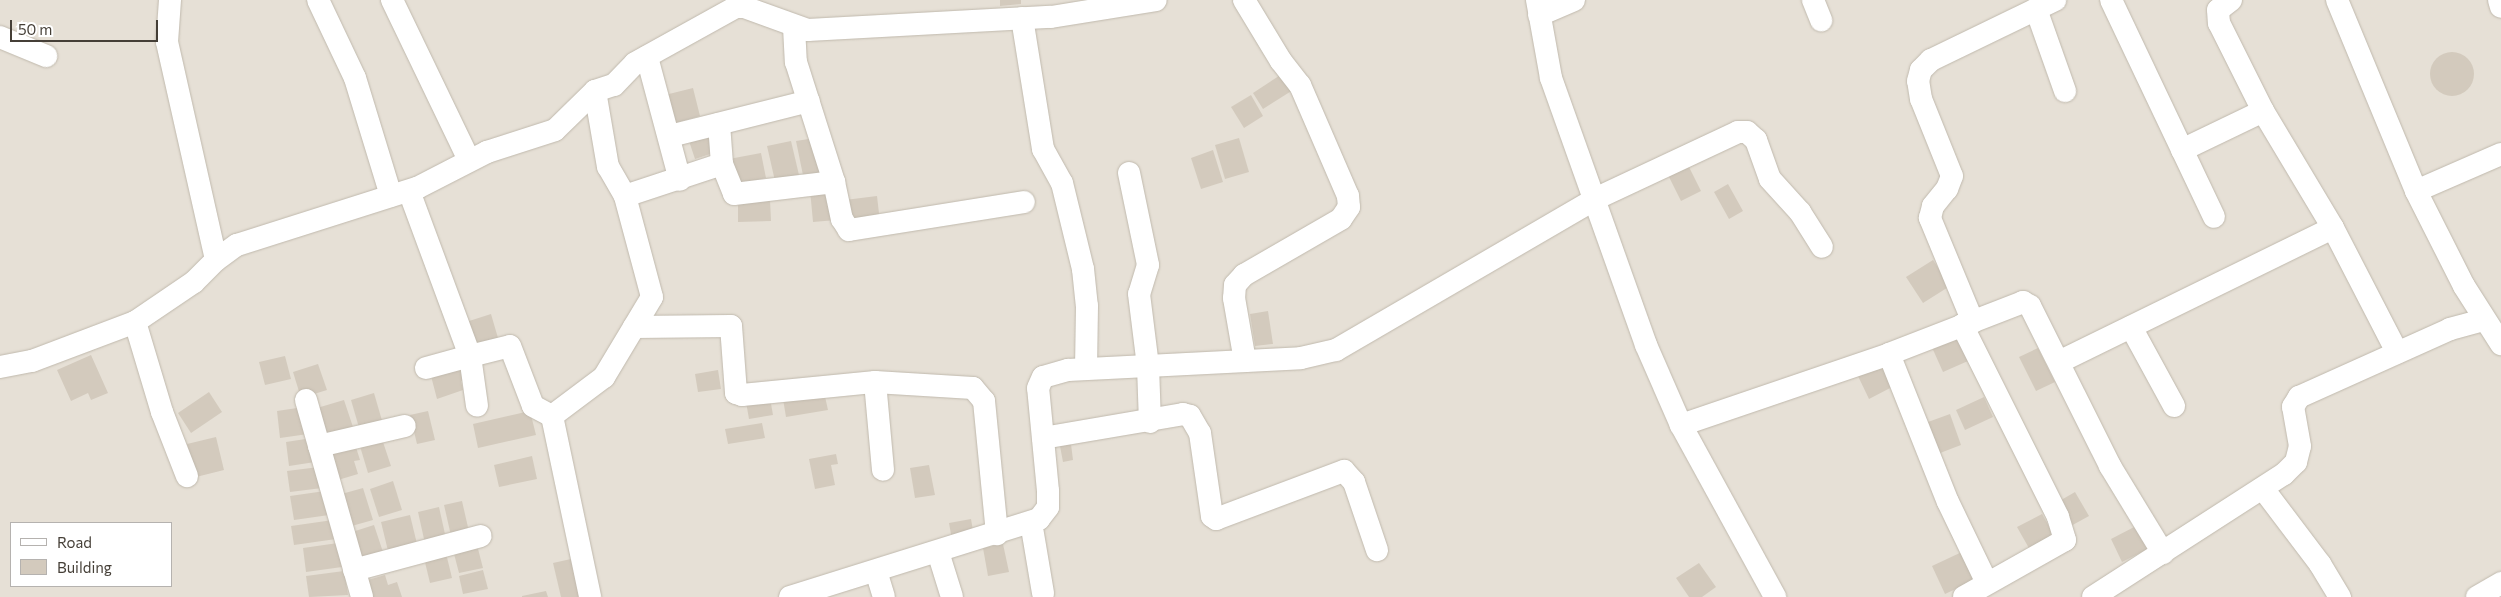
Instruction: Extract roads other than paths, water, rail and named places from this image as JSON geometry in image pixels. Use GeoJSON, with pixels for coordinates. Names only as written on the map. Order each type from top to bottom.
{"type":"FeatureCollection","features":[{"type":"Feature","properties":{"kind":"street"},"geometry":{"type":"LineString","coordinates":[[170,0],[167,42],[216,260]]}},
{"type":"Feature","properties":{"kind":"street"},"geometry":{"type":"LineString","coordinates":[[318,0],[355,78],[400,193],[470,356],[477,406]]}},
{"type":"Feature","properties":{"kind":"street"},"geometry":{"type":"LineString","coordinates":[[392,0],[469,160]]}},
{"type":"Feature","properties":{"kind":"street"},"geometry":{"type":"LineString","coordinates":[[0,367],[32,361],[135,322],[194,282],[216,260],[237,245],[400,193],[469,160],[555,130],[595,91],[614,85],[635,63],[744,4],[794,27],[808,30],[968,10],[1022,18],[1051,17],[1156,0]]}},
{"type":"Feature","properties":{"kind":"street"},"geometry":{"type":"LineString","coordinates":[[1244,0],[1300,85],[1348,196],[1349,207],[1341,219],[1244,275],[1235,284],[1234,298],[1245,361]]}},
{"type":"Feature","properties":{"kind":"street"},"geometry":{"type":"LineString","coordinates":[[1574,0],[1538,7],[1551,78],[1646,345],[1682,424],[1775,597]]}},
{"type":"Feature","properties":{"kind":"street"},"geometry":{"type":"LineString","coordinates":[[2111,0],[2214,217]]}},
{"type":"Feature","properties":{"kind":"street"},"geometry":{"type":"LineString","coordinates":[[2231,0],[2218,10],[2219,23],[2263,111],[2333,228],[2397,352]]}},
{"type":"Feature","properties":{"kind":"street"},"geometry":{"type":"LineString","coordinates":[[2337,0],[2416,192],[2484,320],[2501,344]]}},
{"type":"Feature","properties":{"kind":"street"},"geometry":{"type":"LineString","coordinates":[[2499,0],[2501,7]]}},
{"type":"Feature","properties":{"kind":"street"},"geometry":{"type":"LineString","coordinates":[[1964,597],[2065,540],[2058,517],[1968,324],[1930,218],[1933,206],[1948,189],[1952,176],[1921,99],[1918,81],[1921,70],[1931,60],[2046,5],[2065,91]]}},
{"type":"Feature","properties":{"kind":"street"},"geometry":{"type":"LineString","coordinates":[[1022,18],[1043,149],[1062,184],[1083,269],[1087,306],[1086,369]]}},
{"type":"Feature","properties":{"kind":"street"},"geometry":{"type":"LineString","coordinates":[[794,27],[793,52],[834,182],[842,219],[849,230],[1024,202]]}},
{"type":"Feature","properties":{"kind":"street"},"geometry":{"type":"LineString","coordinates":[[0,37],[46,56]]}},
{"type":"Feature","properties":{"kind":"street"},"geometry":{"type":"LineString","coordinates":[[647,57],[670,136],[680,180]]}},
{"type":"Feature","properties":{"kind":"street"},"geometry":{"type":"LineString","coordinates":[[552,416],[604,377],[652,297],[625,196],[608,167],[595,91]]}},
{"type":"Feature","properties":{"kind":"street"},"geometry":{"type":"LineString","coordinates":[[670,136],[809,101]]}},
{"type":"Feature","properties":{"kind":"street"},"geometry":{"type":"LineString","coordinates":[[2182,150],[2263,111]]}},
{"type":"Feature","properties":{"kind":"street"},"geometry":{"type":"LineString","coordinates":[[719,124],[722,164],[730,189],[739,195],[834,182]]}},
{"type":"Feature","properties":{"kind":"street"},"geometry":{"type":"LineString","coordinates":[[790,597],[997,534],[1039,519],[1048,507],[1038,388],[1043,377],[1056,372],[1086,369],[1301,358],[1336,350],[1595,199],[1738,132],[1747,132],[1756,140],[1770,178],[1800,212],[1822,247]]}},
{"type":"Feature","properties":{"kind":"street"},"geometry":{"type":"LineString","coordinates":[[2416,192],[2501,154]]}},
{"type":"Feature","properties":{"kind":"street"},"geometry":{"type":"LineString","coordinates":[[625,196],[680,180],[722,164]]}},
{"type":"Feature","properties":{"kind":"street"},"geometry":{"type":"LineString","coordinates":[[1129,173],[1148,265],[1139,294],[1148,366],[1150,422]]}},
{"type":"Feature","properties":{"kind":"street"},"geometry":{"type":"LineString","coordinates":[[2059,362],[2333,228]]}},
{"type":"Feature","properties":{"kind":"street"},"geometry":{"type":"LineString","coordinates":[[1682,424],[1889,354],[2023,302],[2030,306],[2110,466],[2163,553]]}},
{"type":"Feature","properties":{"kind":"street"},"geometry":{"type":"LineString","coordinates":[[2093,597],[2264,490],[2296,462],[2300,446],[2293,407],[2299,397],[2397,352],[2450,330],[2484,320]]}},
{"type":"Feature","properties":{"kind":"street"},"geometry":{"type":"LineString","coordinates":[[135,322],[162,412],[187,476]]}},
{"type":"Feature","properties":{"kind":"street"},"geometry":{"type":"LineString","coordinates":[[634,327],[731,326],[736,393],[742,395],[875,382],[973,388],[980,393],[984,401],[997,534]]}},
{"type":"Feature","properties":{"kind":"street"},"geometry":{"type":"LineString","coordinates":[[2132,327],[2174,406]]}},
{"type":"Feature","properties":{"kind":"street"},"geometry":{"type":"LineString","coordinates":[[426,368],[510,346],[533,406],[552,416]]}},
{"type":"Feature","properties":{"kind":"street"},"geometry":{"type":"LineString","coordinates":[[1889,354],[1948,502],[1987,583]]}},
{"type":"Feature","properties":{"kind":"street"},"geometry":{"type":"LineString","coordinates":[[875,382],[883,470]]}},
{"type":"Feature","properties":{"kind":"street"},"geometry":{"type":"LineString","coordinates":[[306,400],[362,597]]}},
{"type":"Feature","properties":{"kind":"street"},"geometry":{"type":"LineString","coordinates":[[1043,438],[1150,422],[1183,414],[1190,416],[1198,426],[1212,516],[1216,519],[1344,471],[1354,482],[1377,550]]}},
{"type":"Feature","properties":{"kind":"street"},"geometry":{"type":"LineString","coordinates":[[552,416],[590,597]]}},
{"type":"Feature","properties":{"kind":"street"},"geometry":{"type":"LineString","coordinates":[[319,446],[405,426]]}},
{"type":"Feature","properties":{"kind":"street"},"geometry":{"type":"LineString","coordinates":[[2264,490],[2320,564],[2340,597]]}},
{"type":"Feature","properties":{"kind":"street"},"geometry":{"type":"LineString","coordinates":[[1031,522],[1043,593]]}},
{"type":"Feature","properties":{"kind":"street"},"geometry":{"type":"LineString","coordinates":[[354,570],[481,536]]}},
{"type":"Feature","properties":{"kind":"street"},"geometry":{"type":"LineString","coordinates":[[938,552],[952,597]]}},
{"type":"Feature","properties":{"kind":"street"},"geometry":{"type":"LineString","coordinates":[[876,571],[884,597]]}},
{"type":"Feature","properties":{"kind":"street"},"geometry":{"type":"LineString","coordinates":[[2477,597],[2501,583]]}}]}
